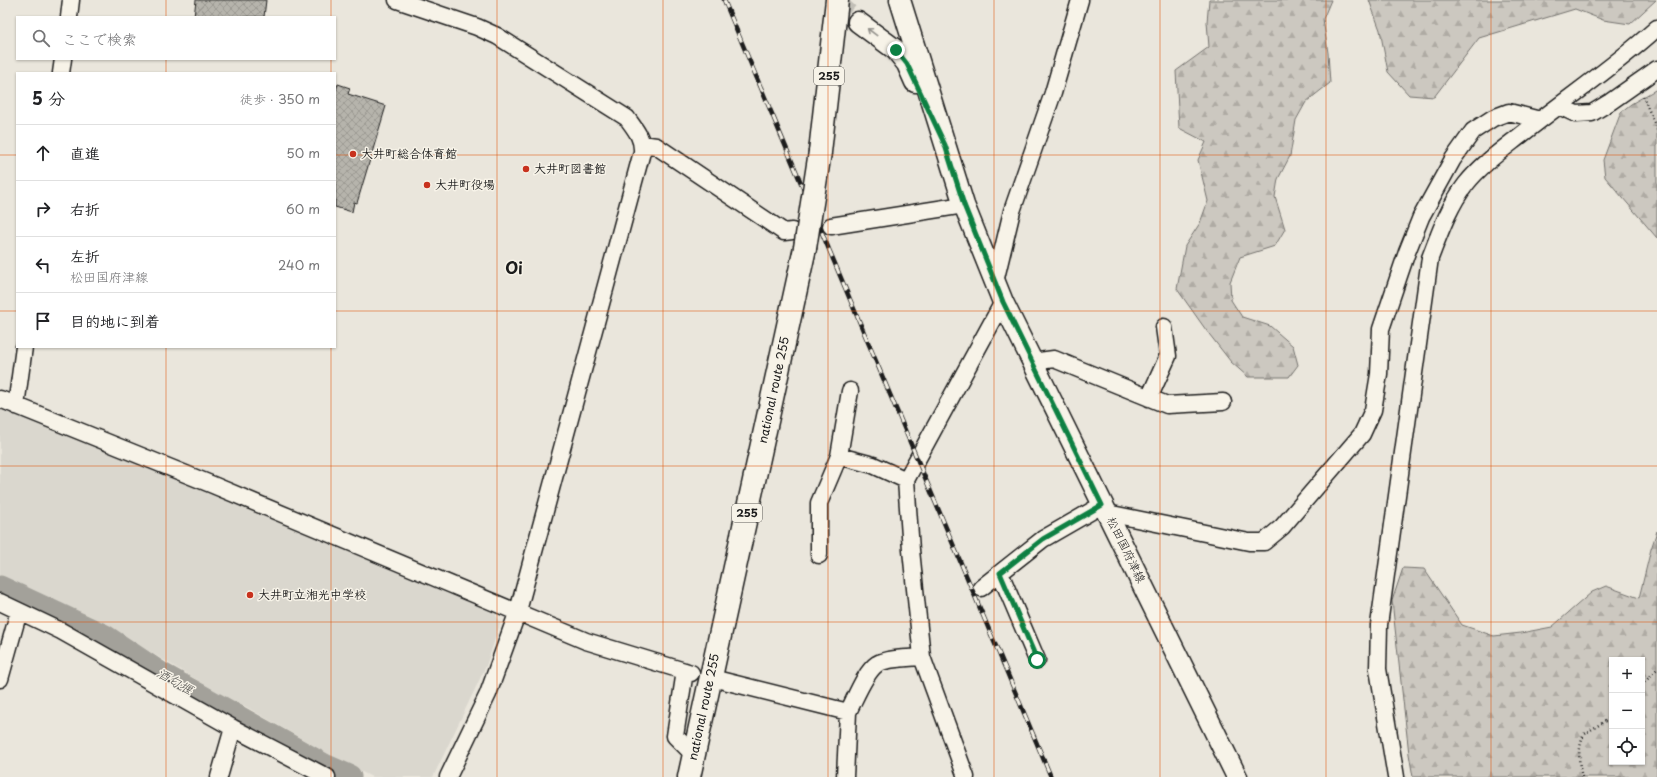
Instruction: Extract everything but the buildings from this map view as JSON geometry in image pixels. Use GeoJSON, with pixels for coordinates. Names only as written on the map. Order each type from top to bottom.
{"type":"FeatureCollection","features":[{"type":"Feature","properties":{"kind":"highway","name":"national route 255"},"geometry":{"type":"LineString","coordinates":[[689,777],[805,248],[820,152],[837,0]]}},
{"type":"Feature","properties":{"kind":"main road","name":"松田国府津線"},"geometry":{"type":"LineString","coordinates":[[900,0],[964,205],[1003,302],[1237,777]]}},
{"type":"Feature","properties":{"kind":"main road","name":"松田国府津線"},"geometry":{"type":"LineString","coordinates":[[858,22],[896,50],[907,64],[945,145]]}},
{"type":"Feature","properties":{"kind":"street"},"geometry":{"type":"LineString","coordinates":[[69,16],[71,0]]}},
{"type":"Feature","properties":{"kind":"street"},"geometry":{"type":"LineString","coordinates":[[397,0],[477,27],[497,36],[628,118],[642,144],[642,152],[518,611],[488,694],[448,777]]}},
{"type":"Feature","properties":{"kind":"street"},"geometry":{"type":"LineString","coordinates":[[995,282],[1012,212],[1053,93],[1080,0]]}},
{"type":"Feature","properties":{"kind":"street"},"geometry":{"type":"LineString","coordinates":[[1396,777],[1378,670],[1379,625],[1430,258],[1444,220],[1466,184],[1491,159],[1634,49],[1657,28]]}},
{"type":"Feature","properties":{"kind":"street"},"geometry":{"type":"LineString","coordinates":[[61,72],[63,60]]}},
{"type":"Feature","properties":{"kind":"street"},"geometry":{"type":"LineString","coordinates":[[1558,106],[1576,114],[1592,114],[1657,69]]}},
{"type":"Feature","properties":{"kind":"street"},"geometry":{"type":"LineString","coordinates":[[981,588],[1043,539],[1105,509],[1248,542],[1264,542],[1282,527],[1362,434],[1373,410],[1379,374],[1381,329],[1407,252],[1421,217],[1453,159],[1473,131],[1493,118],[1509,112],[1540,120]]}},
{"type":"Feature","properties":{"kind":"street"},"geometry":{"type":"LineString","coordinates":[[642,144],[656,146],[784,232],[792,231]]}},
{"type":"Feature","properties":{"kind":"street"},"geometry":{"type":"LineString","coordinates":[[831,226],[964,205]]}},
{"type":"Feature","properties":{"kind":"street"},"geometry":{"type":"LineString","coordinates":[[966,777],[922,657],[910,550],[906,480],[1003,302]]}},
{"type":"Feature","properties":{"kind":"street"},"geometry":{"type":"LineString","coordinates":[[1149,398],[1168,356],[1164,327]]}},
{"type":"Feature","properties":{"kind":"street"},"geometry":{"type":"LineString","coordinates":[[16,406],[24,348]]}},
{"type":"Feature","properties":{"kind":"street"},"geometry":{"type":"LineString","coordinates":[[1032,362],[1054,359],[1167,405],[1223,402]]}},
{"type":"Feature","properties":{"kind":"street"},"geometry":{"type":"LineString","coordinates":[[819,555],[819,503],[839,456],[850,391]]}},
{"type":"Feature","properties":{"kind":"street"},"geometry":{"type":"LineString","coordinates":[[0,399],[213,485],[518,611],[586,641],[688,672],[674,736],[694,755]]}},
{"type":"Feature","properties":{"kind":"street"},"geometry":{"type":"LineString","coordinates":[[839,456],[873,465],[906,480]]}},
{"type":"Feature","properties":{"kind":"street"},"geometry":{"type":"LineString","coordinates":[[1000,573],[1037,660]]}},
{"type":"Feature","properties":{"kind":"street"},"geometry":{"type":"LineString","coordinates":[[0,602],[61,631],[233,728],[327,777]]}},
{"type":"Feature","properties":{"kind":"street"},"geometry":{"type":"LineString","coordinates":[[0,679],[19,611]]}},
{"type":"Feature","properties":{"kind":"street"},"geometry":{"type":"LineString","coordinates":[[845,777],[848,712],[868,673],[877,664],[891,660],[922,657]]}},
{"type":"Feature","properties":{"kind":"street"},"geometry":{"type":"LineString","coordinates":[[720,680],[848,712]]}},
{"type":"Feature","properties":{"kind":"street"},"geometry":{"type":"LineString","coordinates":[[218,777],[233,728]]}},
{"type":"Feature","properties":{"kind":"path"},"geometry":{"type":"LineString","coordinates":[[1633,86],[1644,98],[1657,130]]}},
{"type":"Feature","properties":{"kind":"path"},"geometry":{"type":"LineString","coordinates":[[1645,682],[1657,669]]}},
{"type":"Feature","properties":{"kind":"path"},"geometry":{"type":"LineString","coordinates":[[1582,777],[1579,764],[1580,744],[1584,734],[1609,719]]}},
{"type":"Feature","properties":{"kind":"shaded area","name":"大井町立湘光中学校"},"geometry":{"type":"Polygon","coordinates":[[[0,402],[494,610],[500,624],[486,666],[433,777],[372,777],[342,762],[243,705],[234,702],[90,616],[0,576],[0,402]]]}},
{"type":"Feature","properties":{"kind":"green space"},"geometry":{"type":"Polygon","coordinates":[[[1209,0],[1331,0],[1323,19],[1328,53],[1330,83],[1306,102],[1296,120],[1290,156],[1278,179],[1275,197],[1285,229],[1275,246],[1240,257],[1230,282],[1231,300],[1242,317],[1270,326],[1293,346],[1298,365],[1289,377],[1248,377],[1231,362],[1177,289],[1185,246],[1200,223],[1208,201],[1198,160],[1206,142],[1179,128],[1176,71],[1209,47],[1207,22],[1209,0]]]}},
{"type":"Feature","properties":{"kind":"green space"},"geometry":{"type":"Polygon","coordinates":[[[1369,0],[1656,0],[1630,24],[1603,20],[1575,9],[1479,38],[1434,97],[1409,95],[1388,72],[1380,30],[1369,0]]]}},
{"type":"Feature","properties":{"kind":"green space"},"geometry":{"type":"Polygon","coordinates":[[[1657,89],[1657,238],[1605,177],[1603,160],[1621,112],[1631,104],[1657,89]]]}},
{"type":"Feature","properties":{"kind":"green space"},"geometry":{"type":"Polygon","coordinates":[[[1657,531],[1657,777],[1413,777],[1409,754],[1392,601],[1403,568],[1424,569],[1462,625],[1494,636],[1552,627],[1592,592],[1606,586],[1639,598],[1657,531]]]}},
{"type":"Feature","properties":{"kind":"waterway","name":"酒匂堰"},"geometry":{"type":"LineString","coordinates":[[0,588],[103,636],[160,674],[324,766],[349,777]]}},
{"type":"Feature","properties":{"kind":"tunnel"},"geometry":{"type":"LineString","coordinates":[[834,0],[858,22]]}},
{"type":"Feature","properties":{"kind":"railway"},"geometry":{"type":"LineString","coordinates":[[724,0],[1051,777]]}},
{"type":"Feature","properties":{"kind":"place","name":"大井町総合体育館"},"geometry":{"type":"Point","coordinates":[353,154]}},
{"type":"Feature","properties":{"kind":"place","name":"大井町図書館"},"geometry":{"type":"Point","coordinates":[526,169]}},
{"type":"Feature","properties":{"kind":"place","name":"大井町役場"},"geometry":{"type":"Point","coordinates":[427,185]}},
{"type":"Feature","properties":{"kind":"place","name":"大井町立湘光中学校"},"geometry":{"type":"Point","coordinates":[250,595]}},
{"type":"Feature","properties":{"kind":"district","name":"Oi"},"geometry":{"type":"Point","coordinates":[514,268]}},
{"type":"Feature","properties":{"kind":"route"},"geometry":{"type":"LineString","coordinates":[[896,50],[907,64],[945,145],[964,205],[1003,302],[1102,505],[1043,539],[1000,573],[1037,660]]}}]}
